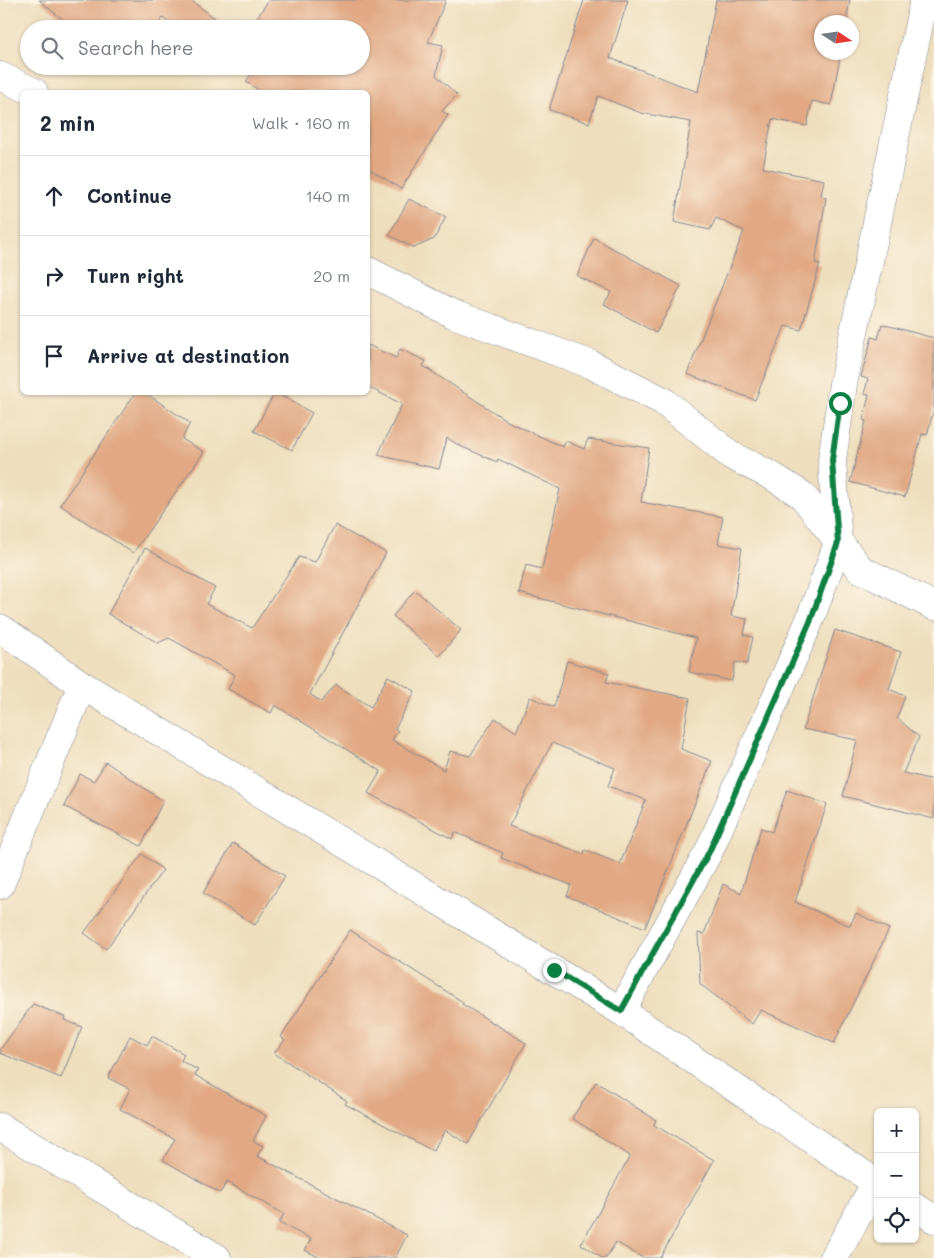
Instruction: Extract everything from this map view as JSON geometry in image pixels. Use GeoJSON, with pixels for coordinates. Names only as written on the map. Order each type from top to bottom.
{"type":"FeatureCollection","features":[{"type":"Feature","properties":{"kind":"street"},"geometry":{"type":"LineString","coordinates":[[621,1011],[709,852],[810,622],[838,543],[832,460],[843,384],[924,0]]}},
{"type":"Feature","properties":{"kind":"street"},"geometry":{"type":"LineString","coordinates":[[0,76],[30,90]]}},
{"type":"Feature","properties":{"kind":"street"},"geometry":{"type":"LineString","coordinates":[[370,272],[453,314],[590,364],[663,401],[732,456],[772,476],[802,495],[838,543],[860,568],[934,606]]}},
{"type":"Feature","properties":{"kind":"street"},"geometry":{"type":"LineString","coordinates":[[0,628],[82,685],[621,1011],[874,1181]]}},
{"type":"Feature","properties":{"kind":"street"},"geometry":{"type":"LineString","coordinates":[[0,884],[82,685]]}},
{"type":"Feature","properties":{"kind":"street"},"geometry":{"type":"LineString","coordinates":[[0,1127],[218,1258]]}},
{"type":"Feature","properties":{"kind":"street"},"geometry":{"type":"LineString","coordinates":[[834,1258],[874,1188]]}},
{"type":"Feature","properties":{"kind":"street"},"geometry":{"type":"LineString","coordinates":[[919,1210],[934,1219]]}},
{"type":"Feature","properties":{"kind":"building"},"geometry":{"type":"Polygon","coordinates":[[[39,0],[190,0],[218,20],[165,20],[163,18],[162,20],[63,20],[39,0]]]}},
{"type":"Feature","properties":{"kind":"building"},"geometry":{"type":"Polygon","coordinates":[[[269,0],[446,0],[428,42],[443,45],[436,75],[457,95],[442,111],[448,115],[401,189],[370,169],[370,90],[259,90],[246,82],[250,75],[370,75],[370,20],[255,20],[269,0]]]}},
{"type":"Feature","properties":{"kind":"building"},"geometry":{"type":"Polygon","coordinates":[[[584,0],[628,0],[610,58],[698,92],[716,0],[850,0],[847,15],[814,15],[814,60],[839,60],[831,105],[812,101],[807,126],[772,119],[763,168],[824,180],[821,196],[826,198],[815,263],[820,264],[801,330],[785,326],[755,400],[687,374],[744,231],[716,218],[710,230],[674,222],[691,122],[641,113],[598,96],[589,123],[549,110],[584,0]]]}},
{"type":"Feature","properties":{"kind":"building"},"geometry":{"type":"Polygon","coordinates":[[[409,199],[446,217],[434,239],[414,248],[389,235],[409,199]]]}},
{"type":"Feature","properties":{"kind":"building"},"geometry":{"type":"Polygon","coordinates":[[[594,238],[681,286],[656,333],[604,304],[611,292],[577,276],[594,238]]]}},
{"type":"Feature","properties":{"kind":"building"},"geometry":{"type":"Polygon","coordinates":[[[882,324],[934,338],[934,409],[927,435],[922,434],[905,497],[850,482],[866,421],[863,420],[869,395],[864,394],[868,379],[861,377],[872,337],[878,339],[882,324]]]}},
{"type":"Feature","properties":{"kind":"building"},"geometry":{"type":"Polygon","coordinates":[[[370,346],[396,358],[400,349],[426,361],[423,366],[509,422],[563,447],[566,441],[584,449],[588,439],[649,448],[641,502],[723,517],[718,544],[742,548],[731,616],[747,619],[744,635],[753,637],[747,664],[735,662],[732,681],[689,672],[696,638],[519,593],[526,565],[542,569],[560,489],[498,459],[497,462],[460,446],[447,438],[439,469],[378,455],[402,404],[370,388],[370,346]]]}},
{"type":"Feature","properties":{"kind":"building"},"geometry":{"type":"Polygon","coordinates":[[[134,395],[148,395],[190,423],[182,439],[204,452],[133,553],[60,505],[134,395]]]}},
{"type":"Feature","properties":{"kind":"building"},"geometry":{"type":"Polygon","coordinates":[[[273,395],[280,395],[312,413],[292,450],[254,431],[273,395]]]}},
{"type":"Feature","properties":{"kind":"building"},"geometry":{"type":"Polygon","coordinates":[[[335,525],[386,553],[310,694],[321,702],[336,685],[371,707],[388,676],[415,691],[395,729],[398,731],[392,740],[444,770],[450,751],[470,756],[495,718],[516,732],[530,697],[554,707],[567,661],[609,673],[606,682],[690,698],[681,749],[712,761],[645,928],[567,896],[571,885],[501,858],[503,853],[455,832],[452,839],[368,793],[381,771],[275,705],[271,713],[228,689],[235,675],[169,638],[158,643],[108,614],[145,548],[215,588],[206,604],[252,628],[299,557],[315,562],[335,525]],[[552,743],[509,826],[584,854],[585,850],[620,864],[646,800],[608,786],[615,768],[552,743]]]}},
{"type":"Feature","properties":{"kind":"building"},"geometry":{"type":"Polygon","coordinates":[[[415,590],[461,630],[439,656],[393,616],[415,590]]]}},
{"type":"Feature","properties":{"kind":"building"},"geometry":{"type":"Polygon","coordinates":[[[835,630],[901,652],[889,689],[905,696],[897,718],[919,737],[903,773],[934,780],[934,819],[843,796],[857,740],[803,729],[835,630]]]}},
{"type":"Feature","properties":{"kind":"building"},"geometry":{"type":"Polygon","coordinates":[[[106,762],[163,801],[141,846],[64,806],[80,774],[94,781],[106,762]]]}},
{"type":"Feature","properties":{"kind":"building"},"geometry":{"type":"Polygon","coordinates":[[[787,790],[827,804],[795,902],[850,926],[856,913],[889,929],[834,1043],[761,1010],[752,1024],[700,984],[698,933],[704,934],[723,884],[741,893],[761,828],[772,832],[787,790]]]}},
{"type":"Feature","properties":{"kind":"building"},"geometry":{"type":"Polygon","coordinates":[[[233,843],[285,876],[255,925],[203,893],[233,843]]]}},
{"type":"Feature","properties":{"kind":"building"},"geometry":{"type":"Polygon","coordinates":[[[142,854],[163,870],[106,949],[84,933],[142,854]]]}},
{"type":"Feature","properties":{"kind":"building"},"geometry":{"type":"Polygon","coordinates":[[[350,930],[463,1002],[462,1004],[526,1043],[468,1144],[445,1130],[433,1151],[345,1104],[347,1101],[274,1053],[285,1040],[281,1037],[350,930]]]}},
{"type":"Feature","properties":{"kind":"building"},"geometry":{"type":"Polygon","coordinates":[[[33,1004],[65,1017],[64,1020],[82,1027],[61,1078],[0,1053],[0,1050],[33,1004]]]}},
{"type":"Feature","properties":{"kind":"building"},"geometry":{"type":"Polygon","coordinates":[[[130,1036],[147,1045],[152,1036],[184,1054],[181,1061],[198,1070],[195,1075],[266,1116],[253,1141],[263,1146],[257,1156],[407,1235],[395,1258],[320,1258],[305,1250],[311,1239],[279,1223],[284,1214],[227,1182],[220,1193],[163,1160],[175,1139],[120,1109],[130,1089],[108,1078],[130,1036]]]}},
{"type":"Feature","properties":{"kind":"building"},"geometry":{"type":"Polygon","coordinates":[[[596,1082],[656,1120],[654,1125],[714,1160],[660,1258],[643,1258],[616,1242],[606,1258],[602,1258],[581,1244],[630,1156],[572,1118],[596,1082]]]}},
{"type":"Feature","properties":{"kind":"route"},"geometry":{"type":"LineString","coordinates":[[554,970],[621,1011],[709,852],[810,622],[838,543],[832,460],[840,403]]}}]}
